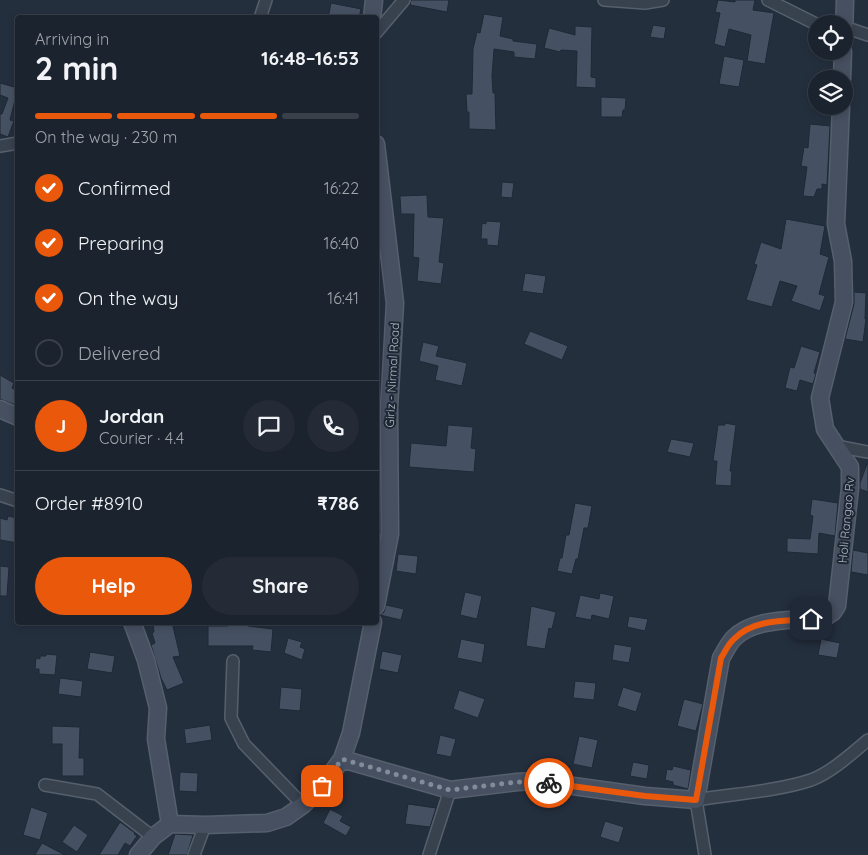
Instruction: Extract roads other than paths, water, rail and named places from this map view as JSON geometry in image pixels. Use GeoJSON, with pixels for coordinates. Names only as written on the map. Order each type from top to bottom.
{"type":"FeatureCollection","features":[{"type":"Feature","properties":{"kind":"street"},"geometry":{"type":"LineString","coordinates":[[261,15],[266,0]]}},
{"type":"Feature","properties":{"kind":"street"},"geometry":{"type":"LineString","coordinates":[[372,15],[374,0]]}},
{"type":"Feature","properties":{"kind":"street"},"geometry":{"type":"LineString","coordinates":[[379,29],[404,0]]}},
{"type":"Feature","properties":{"kind":"street"},"geometry":{"type":"LineString","coordinates":[[604,0],[645,3],[663,0]]}},
{"type":"Feature","properties":{"kind":"street"},"geometry":{"type":"LineString","coordinates":[[768,0],[808,20]]}},
{"type":"Feature","properties":{"kind":"street"},"geometry":{"type":"LineString","coordinates":[[845,15],[846,0]]}},
{"type":"Feature","properties":{"kind":"street"},"geometry":{"type":"LineString","coordinates":[[853,29],[868,35]]}},
{"type":"Feature","properties":{"kind":"street","name":"Holi Rangao Rv"},"geometry":{"type":"LineString","coordinates":[[705,855],[696,800],[721,658],[732,640],[742,631],[760,624],[827,616],[833,612],[836,606],[850,488],[850,467],[825,429],[820,398],[844,302],[843,261],[836,224],[841,115]]}},
{"type":"Feature","properties":{"kind":"street"},"geometry":{"type":"LineString","coordinates":[[0,146],[15,144]]}},
{"type":"Feature","properties":{"kind":"street","name":"Giriz - Nirmal Road"},"geometry":{"type":"LineString","coordinates":[[379,169],[395,303],[389,409],[390,534],[379,591]]}},
{"type":"Feature","properties":{"kind":"street"},"geometry":{"type":"LineString","coordinates":[[0,409],[15,416]]}},
{"type":"Feature","properties":{"kind":"street"},"geometry":{"type":"LineString","coordinates":[[836,446],[868,452]]}},
{"type":"Feature","properties":{"kind":"street"},"geometry":{"type":"LineString","coordinates":[[0,495],[15,500]]}},
{"type":"Feature","properties":{"kind":"street"},"geometry":{"type":"LineString","coordinates":[[133,625],[146,660],[158,708],[156,739],[170,824]]}},
{"type":"Feature","properties":{"kind":"street"},"geometry":{"type":"LineString","coordinates":[[138,855],[153,837],[170,824],[267,823],[286,817],[303,805],[322,786],[342,759],[351,733],[372,625]]}},
{"type":"Feature","properties":{"kind":"street"},"geometry":{"type":"LineString","coordinates":[[233,661],[231,718],[244,744],[303,805]]}},
{"type":"Feature","properties":{"kind":"street"},"geometry":{"type":"LineString","coordinates":[[342,759],[450,790],[537,781],[645,796],[696,800],[782,786],[812,779],[840,762],[868,740]]}},
{"type":"Feature","properties":{"kind":"street"},"geometry":{"type":"LineString","coordinates":[[45,785],[97,794],[153,837]]}},
{"type":"Feature","properties":{"kind":"street"},"geometry":{"type":"LineString","coordinates":[[429,855],[450,790]]}},
{"type":"Feature","properties":{"kind":"street"},"geometry":{"type":"LineString","coordinates":[[194,855],[205,825]]}}]}
